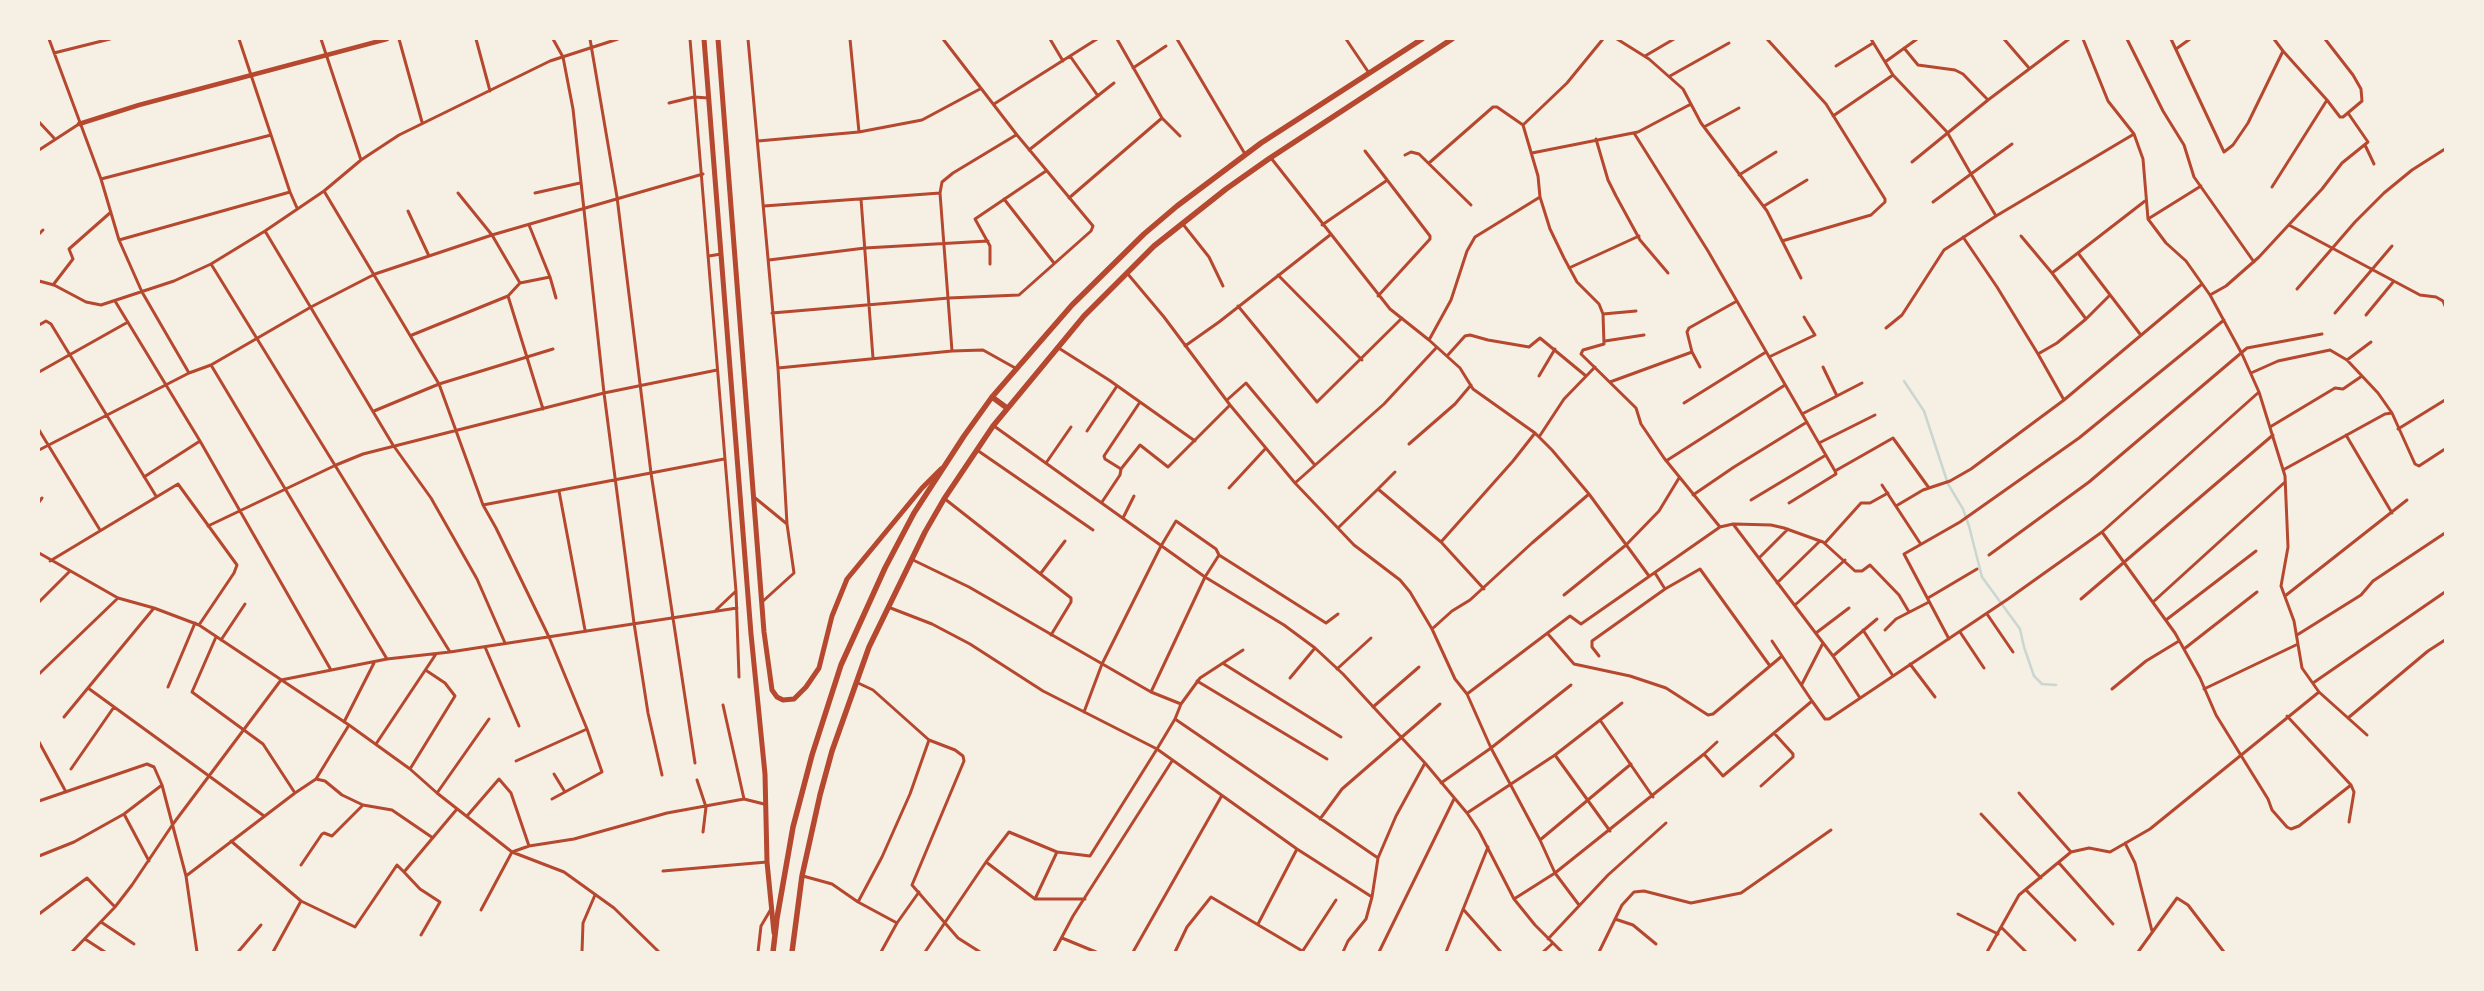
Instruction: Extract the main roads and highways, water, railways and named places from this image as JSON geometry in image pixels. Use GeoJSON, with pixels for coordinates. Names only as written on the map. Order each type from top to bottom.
{"type":"FeatureCollection","features":[{"type":"Feature","properties":{"kind":"highway"},"geometry":{"type":"LineString","coordinates":[[773,952],[788,853],[803,787],[841,666],[885,568],[914,513],[942,468],[992,398],[1072,305],[1144,234],[1176,206],[1245,154],[1422,39]]}},
{"type":"Feature","properties":{"kind":"highway"},"geometry":{"type":"LineString","coordinates":[[792,952],[802,876],[830,760],[868,647],[911,559],[944,498],[1007,408],[1057,347],[1126,272],[1182,224],[1270,158],[1452,39]]}},
{"type":"Feature","properties":{"kind":"highway"},"geometry":{"type":"LineString","coordinates":[[992,398],[1007,408]]}},
{"type":"Feature","properties":{"kind":"main road"},"geometry":{"type":"LineString","coordinates":[[79,124],[387,39]]}},
{"type":"Feature","properties":{"kind":"main road"},"geometry":{"type":"LineString","coordinates":[[704,39],[751,634],[765,774],[764,804],[767,862],[774,939]]}},
{"type":"Feature","properties":{"kind":"main road"},"geometry":{"type":"LineString","coordinates":[[718,39],[764,632],[772,690],[776,697],[783,700],[794,699],[819,668],[832,616],[847,579],[854,568],[922,488],[942,468]]}},
{"type":"Feature","properties":{"kind":"main road"},"geometry":{"type":"LineString","coordinates":[[740,495],[752,495]]}},
{"type":"Feature","properties":{"kind":"waterway"},"geometry":{"type":"LineString","coordinates":[[1904,381],[1924,411],[1948,484],[1963,509],[1969,526],[1982,577],[2020,629],[2034,676],[2042,684],[2056,685]]}}]}
